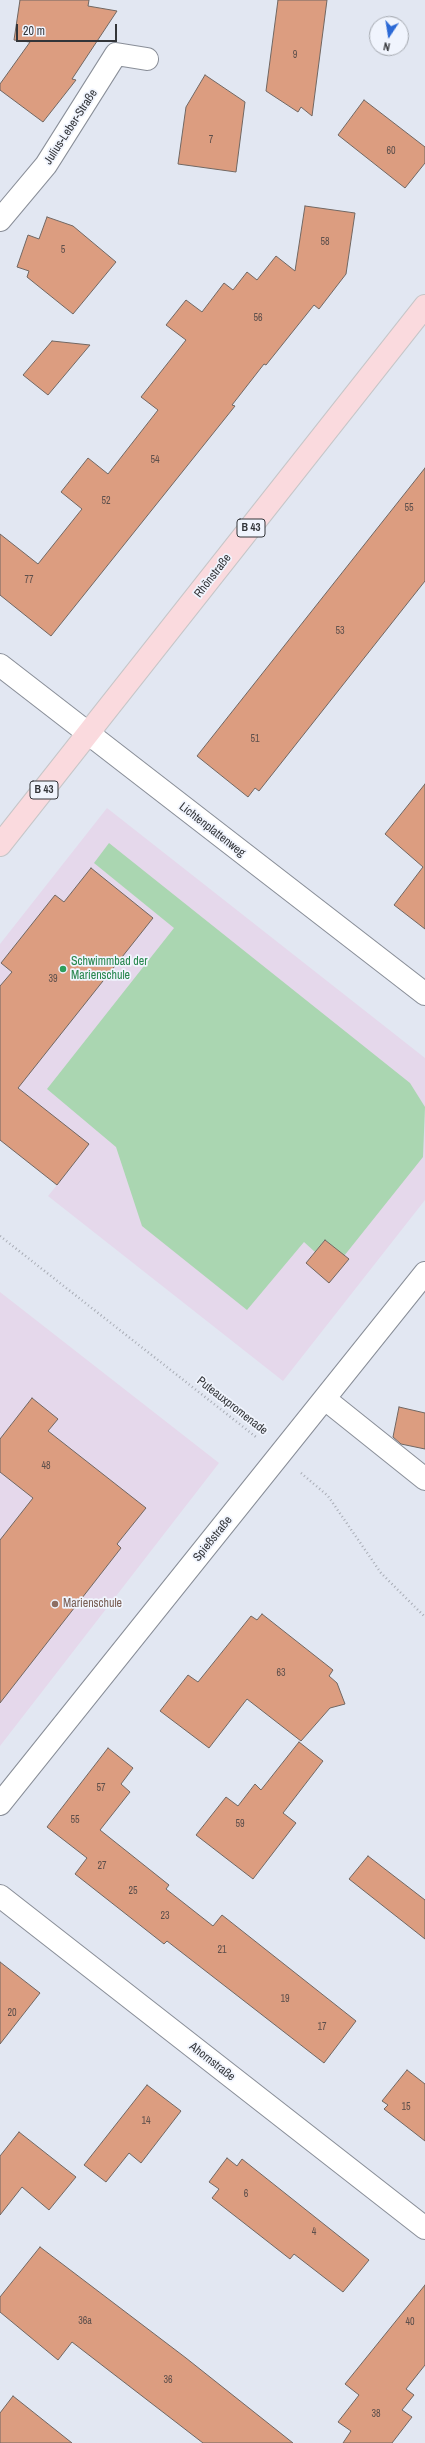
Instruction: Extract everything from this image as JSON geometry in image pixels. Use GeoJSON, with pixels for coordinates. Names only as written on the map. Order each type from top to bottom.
{"type":"FeatureCollection","features":[{"type":"Feature","properties":{"kind":"main road","name":"Rhönstraße"},"geometry":{"type":"LineString","coordinates":[[0,845],[425,306]]}},
{"type":"Feature","properties":{"kind":"street","name":"Julius-Leber-Straße"},"geometry":{"type":"LineString","coordinates":[[0,220],[46,165],[116,54],[147,59]]}},
{"type":"Feature","properties":{"kind":"street","name":"Lichtenplattenweg"},"geometry":{"type":"LineString","coordinates":[[0,665],[425,994]]}},
{"type":"Feature","properties":{"kind":"street","name":"Spießstraße"},"geometry":{"type":"LineString","coordinates":[[0,1804],[325,1400],[425,1273]]}},
{"type":"Feature","properties":{"kind":"street"},"geometry":{"type":"LineString","coordinates":[[325,1400],[425,1479]]}},
{"type":"Feature","properties":{"kind":"street","name":"Ahornstraße"},"geometry":{"type":"LineString","coordinates":[[0,1896],[425,2228]]}},
{"type":"Feature","properties":{"kind":"path","name":"Puteauxpromenade"},"geometry":{"type":"LineString","coordinates":[[0,1236],[280,1456],[328,1496],[381,1573],[425,1617]]}},
{"type":"Feature","properties":{"kind":"shaded area"},"geometry":{"type":"Polygon","coordinates":[[[107,808],[425,1058],[425,1200],[283,1381],[48,1196],[57,1185],[0,1140],[0,944],[107,808]]]}},
{"type":"Feature","properties":{"kind":"shaded area","name":"Marienschule"},"geometry":{"type":"Polygon","coordinates":[[[0,1292],[219,1463],[0,1746],[0,1292]]]}},
{"type":"Feature","properties":{"kind":"green space"},"geometry":{"type":"Polygon","coordinates":[[[109,843],[410,1083],[425,1107],[423,1157],[344,1256],[325,1240],[315,1252],[304,1242],[247,1310],[142,1226],[116,1147],[47,1089],[174,928],[94,863],[109,843]]]}},
{"type":"Feature","properties":{"kind":"building"},"geometry":{"type":"Polygon","coordinates":[[[20,0],[89,0],[88,6],[117,11],[72,79],[76,80],[43,122],[0,90],[0,84],[30,42],[14,40],[20,0]]]}},
{"type":"Feature","properties":{"kind":"building"},"geometry":{"type":"Polygon","coordinates":[[[278,0],[327,0],[312,116],[301,107],[298,112],[266,91],[278,0]]]}},
{"type":"Feature","properties":{"kind":"building"},"geometry":{"type":"Polygon","coordinates":[[[205,75],[245,102],[236,172],[178,164],[186,107],[205,75]]]}},
{"type":"Feature","properties":{"kind":"building"},"geometry":{"type":"Polygon","coordinates":[[[364,100],[425,147],[425,163],[405,188],[338,135],[364,100]]]}},
{"type":"Feature","properties":{"kind":"building"},"geometry":{"type":"Polygon","coordinates":[[[305,206],[355,213],[346,274],[319,309],[314,305],[266,365],[264,364],[232,405],[235,406],[51,636],[0,595],[0,534],[38,564],[82,509],[61,492],[88,458],[108,474],[158,410],[141,397],[186,340],[166,325],[186,300],[202,312],[224,283],[233,290],[247,272],[257,280],[276,256],[295,271],[305,206]]]}},
{"type":"Feature","properties":{"kind":"building"},"geometry":{"type":"Polygon","coordinates":[[[47,217],[73,226],[116,262],[73,314],[27,277],[29,271],[17,267],[28,235],[39,239],[47,217]]]}},
{"type":"Feature","properties":{"kind":"building"},"geometry":{"type":"Polygon","coordinates":[[[52,341],[90,345],[48,395],[23,375],[52,341]]]}},
{"type":"Feature","properties":{"kind":"building"},"geometry":{"type":"Polygon","coordinates":[[[425,468],[425,581],[259,791],[255,788],[248,797],[197,756],[425,468]]]}},
{"type":"Feature","properties":{"kind":"building"},"geometry":{"type":"Polygon","coordinates":[[[425,784],[425,929],[394,905],[423,867],[385,834],[425,784]]]}},
{"type":"Feature","properties":{"kind":"building"},"geometry":{"type":"Polygon","coordinates":[[[91,868],[153,918],[18,1088],[89,1144],[57,1185],[0,1140],[0,986],[12,972],[1,963],[55,895],[64,902],[91,868]]]}},
{"type":"Feature","properties":{"kind":"building"},"geometry":{"type":"Polygon","coordinates":[[[325,1240],[349,1259],[329,1283],[306,1263],[325,1240]]]}},
{"type":"Feature","properties":{"kind":"building"},"geometry":{"type":"Polygon","coordinates":[[[32,1398],[58,1419],[48,1431],[146,1508],[117,1544],[121,1548],[0,1703],[0,1540],[33,1498],[0,1472],[0,1439],[32,1398]]]}},
{"type":"Feature","properties":{"kind":"building"},"geometry":{"type":"Polygon","coordinates":[[[399,1407],[425,1413],[425,1449],[401,1444],[393,1437],[399,1407]]]}},
{"type":"Feature","properties":{"kind":"building"},"geometry":{"type":"Polygon","coordinates":[[[262,1614],[333,1670],[329,1676],[337,1683],[345,1704],[330,1708],[301,1741],[247,1699],[209,1748],[160,1711],[188,1675],[198,1682],[251,1616],[257,1620],[262,1614]]]}},
{"type":"Feature","properties":{"kind":"building"},"geometry":{"type":"Polygon","coordinates":[[[299,1742],[323,1761],[283,1813],[296,1823],[253,1879],[196,1835],[226,1797],[238,1806],[255,1784],[261,1790],[299,1742]]]}},
{"type":"Feature","properties":{"kind":"building"},"geometry":{"type":"Polygon","coordinates":[[[108,1748],[133,1768],[121,1784],[130,1792],[100,1830],[169,1885],[166,1889],[213,1926],[222,1915],[356,2021],[324,2063],[167,1941],[164,1944],[75,1874],[87,1858],[47,1827],[108,1748]]]}},
{"type":"Feature","properties":{"kind":"building"},"geometry":{"type":"Polygon","coordinates":[[[368,1856],[425,1900],[425,1939],[349,1879],[368,1856]]]}},
{"type":"Feature","properties":{"kind":"building"},"geometry":{"type":"Polygon","coordinates":[[[0,1962],[40,1993],[0,2044],[0,1962]]]}},
{"type":"Feature","properties":{"kind":"building"},"geometry":{"type":"Polygon","coordinates":[[[407,2070],[425,2084],[425,2141],[384,2109],[388,2105],[382,2101],[407,2070]]]}},
{"type":"Feature","properties":{"kind":"building"},"geometry":{"type":"Polygon","coordinates":[[[147,2085],[181,2111],[141,2163],[129,2153],[106,2182],[84,2165],[147,2085]]]}},
{"type":"Feature","properties":{"kind":"building"},"geometry":{"type":"Polygon","coordinates":[[[19,2132],[76,2177],[49,2210],[22,2187],[0,2215],[0,2156],[19,2132]]]}},
{"type":"Feature","properties":{"kind":"building"},"geometry":{"type":"Polygon","coordinates":[[[227,2158],[237,2166],[242,2159],[369,2260],[343,2292],[294,2254],[290,2259],[212,2198],[219,2189],[209,2182],[227,2158]]]}},
{"type":"Feature","properties":{"kind":"building"},"geometry":{"type":"Polygon","coordinates":[[[40,2247],[186,2358],[293,2443],[203,2443],[72,2342],[58,2360],[0,2312],[0,2297],[40,2247]]]}},
{"type":"Feature","properties":{"kind":"building"},"geometry":{"type":"Polygon","coordinates":[[[425,2285],[425,2365],[406,2389],[414,2395],[402,2410],[412,2417],[392,2443],[343,2443],[351,2431],[338,2422],[359,2395],[345,2384],[425,2285]]]}},
{"type":"Feature","properties":{"kind":"building"},"geometry":{"type":"Polygon","coordinates":[[[13,2396],[72,2443],[0,2443],[0,2413],[13,2396]]]}},
{"type":"Feature","properties":{"kind":"place","name":"Schwimmbad der Marienschule"},"geometry":{"type":"Point","coordinates":[63,969]}},
{"type":"Feature","properties":{"kind":"place","name":"Marienschule"},"geometry":{"type":"Point","coordinates":[55,1604]}}]}
